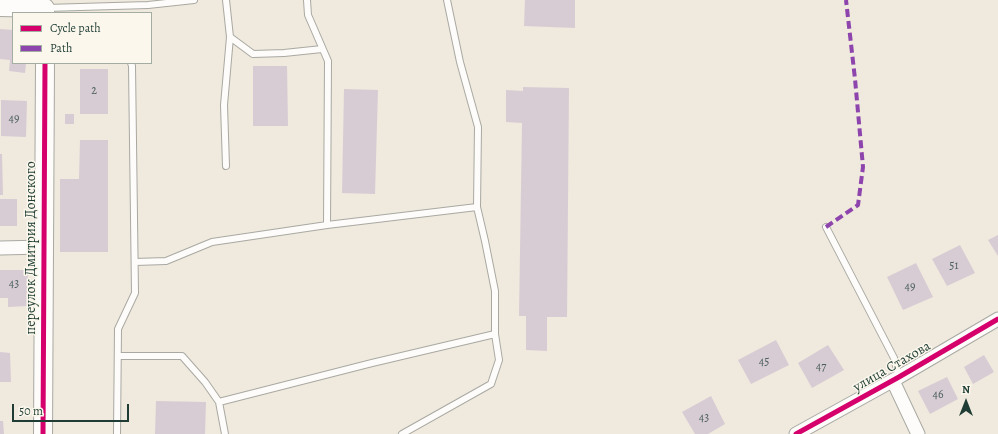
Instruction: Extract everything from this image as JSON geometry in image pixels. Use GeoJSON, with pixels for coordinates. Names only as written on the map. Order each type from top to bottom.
{"type":"FeatureCollection","features":[{"type":"Feature","properties":{"kind":"street"},"geometry":{"type":"LineString","coordinates":[[0,7],[45,7]]}},
{"type":"Feature","properties":{"kind":"street","name":"переулок Дмитрия Донского"},"geometry":{"type":"LineString","coordinates":[[43,434],[45,64]]}},
{"type":"Feature","properties":{"kind":"street"},"geometry":{"type":"LineString","coordinates":[[0,248],[44,246]]}},
{"type":"Feature","properties":{"kind":"street","name":"улица Стахова"},"geometry":{"type":"LineString","coordinates":[[796,434],[896,379],[998,320]]}},
{"type":"Feature","properties":{"kind":"street"},"geometry":{"type":"LineString","coordinates":[[896,379],[918,434]]}},
{"type":"Feature","properties":{"kind":"lane"},"geometry":{"type":"LineString","coordinates":[[45,7],[101,7],[148,2],[194,0]]}},
{"type":"Feature","properties":{"kind":"lane"},"geometry":{"type":"LineString","coordinates":[[226,0],[230,37],[224,105],[226,166]]}},
{"type":"Feature","properties":{"kind":"lane"},"geometry":{"type":"LineString","coordinates":[[307,0],[308,15],[328,61],[327,225]]}},
{"type":"Feature","properties":{"kind":"lane"},"geometry":{"type":"LineString","coordinates":[[402,434],[490,384],[499,360],[495,334],[495,291],[477,207],[478,127],[460,62],[447,0]]}},
{"type":"Feature","properties":{"kind":"lane"},"geometry":{"type":"LineString","coordinates":[[101,7],[104,12]]}},
{"type":"Feature","properties":{"kind":"lane"},"geometry":{"type":"LineString","coordinates":[[230,37],[253,54],[284,53],[322,49]]}},
{"type":"Feature","properties":{"kind":"lane"},"geometry":{"type":"LineString","coordinates":[[117,434],[118,330],[135,293],[131,64]]}},
{"type":"Feature","properties":{"kind":"lane"},"geometry":{"type":"LineString","coordinates":[[135,262],[166,261],[212,242],[327,225],[477,207]]}},
{"type":"Feature","properties":{"kind":"lane"},"geometry":{"type":"LineString","coordinates":[[826,227],[894,358],[896,379]]}},
{"type":"Feature","properties":{"kind":"lane"},"geometry":{"type":"LineString","coordinates":[[219,402],[379,361],[495,334]]}},
{"type":"Feature","properties":{"kind":"lane"},"geometry":{"type":"LineString","coordinates":[[118,356],[182,356],[205,382],[219,402],[225,434]]}},
{"type":"Feature","properties":{"kind":"building"},"geometry":{"type":"Polygon","coordinates":[[[525,0],[575,0],[575,28],[524,26],[525,0]]]}},
{"type":"Feature","properties":{"kind":"building"},"geometry":{"type":"Polygon","coordinates":[[[0,29],[12,30],[12,64],[26,64],[25,73],[9,71],[10,60],[0,59],[0,29]]]}},
{"type":"Feature","properties":{"kind":"building"},"geometry":{"type":"Polygon","coordinates":[[[253,66],[287,66],[288,126],[253,126],[253,66]]]}},
{"type":"Feature","properties":{"kind":"building"},"geometry":{"type":"Polygon","coordinates":[[[80,69],[108,69],[108,114],[80,114],[80,69]]]}},
{"type":"Feature","properties":{"kind":"building"},"geometry":{"type":"Polygon","coordinates":[[[523,87],[569,88],[567,317],[547,317],[547,351],[526,350],[526,316],[519,316],[522,123],[506,122],[506,90],[523,91],[523,87]]]}},
{"type":"Feature","properties":{"kind":"building"},"geometry":{"type":"Polygon","coordinates":[[[344,89],[378,90],[375,194],[342,193],[344,89]]]}},
{"type":"Feature","properties":{"kind":"building"},"geometry":{"type":"Polygon","coordinates":[[[1,100],[27,101],[26,137],[1,136],[1,100]]]}},
{"type":"Feature","properties":{"kind":"building"},"geometry":{"type":"Polygon","coordinates":[[[65,114],[74,114],[74,124],[65,124],[65,114]]]}},
{"type":"Feature","properties":{"kind":"building"},"geometry":{"type":"Polygon","coordinates":[[[80,140],[108,140],[108,252],[60,252],[60,179],[79,179],[80,140]]]}},
{"type":"Feature","properties":{"kind":"building"},"geometry":{"type":"Polygon","coordinates":[[[0,154],[2,154],[3,195],[0,195],[0,154]]]}},
{"type":"Feature","properties":{"kind":"building"},"geometry":{"type":"Polygon","coordinates":[[[0,199],[17,199],[17,226],[0,226],[0,199]]]}},
{"type":"Feature","properties":{"kind":"building"},"geometry":{"type":"Polygon","coordinates":[[[998,235],[998,256],[988,240],[998,235]]]}},
{"type":"Feature","properties":{"kind":"building"},"geometry":{"type":"Polygon","coordinates":[[[960,245],[975,273],[947,286],[932,259],[960,245]]]}},
{"type":"Feature","properties":{"kind":"building"},"geometry":{"type":"Polygon","coordinates":[[[916,263],[933,297],[903,310],[887,277],[916,263]]]}},
{"type":"Feature","properties":{"kind":"building"},"geometry":{"type":"Polygon","coordinates":[[[0,270],[28,270],[27,306],[8,307],[8,298],[0,298],[0,270]]]}},
{"type":"Feature","properties":{"kind":"building"},"geometry":{"type":"Polygon","coordinates":[[[776,340],[789,365],[751,384],[738,360],[776,340]]]}},
{"type":"Feature","properties":{"kind":"building"},"geometry":{"type":"Polygon","coordinates":[[[828,345],[844,370],[812,388],[798,363],[828,345]]]}},
{"type":"Feature","properties":{"kind":"building"},"geometry":{"type":"Polygon","coordinates":[[[0,352],[10,353],[11,382],[0,382],[0,352]]]}},
{"type":"Feature","properties":{"kind":"building"},"geometry":{"type":"Polygon","coordinates":[[[984,355],[994,372],[973,384],[964,367],[984,355]]]}},
{"type":"Feature","properties":{"kind":"building"},"geometry":{"type":"Polygon","coordinates":[[[947,377],[958,399],[930,414],[918,391],[947,377]]]}},
{"type":"Feature","properties":{"kind":"building"},"geometry":{"type":"Polygon","coordinates":[[[711,396],[725,424],[708,434],[695,434],[682,412],[711,396]]]}},
{"type":"Feature","properties":{"kind":"building"},"geometry":{"type":"Polygon","coordinates":[[[156,401],[206,402],[205,434],[155,434],[156,401]]]}},
{"type":"Feature","properties":{"kind":"building"},"geometry":{"type":"Polygon","coordinates":[[[0,421],[3,421],[4,434],[0,434],[0,421]]]}},
{"type":"Feature","properties":{"kind":"marked path"},"geometry":{"type":"LineString","coordinates":[[826,227],[858,205],[863,167],[846,0]]}},
{"type":"Feature","properties":{"kind":"cycle path"},"geometry":{"type":"LineString","coordinates":[[43,434],[45,64]]}},
{"type":"Feature","properties":{"kind":"cycle path"},"geometry":{"type":"LineString","coordinates":[[796,434],[899,377],[998,319]]}}]}
